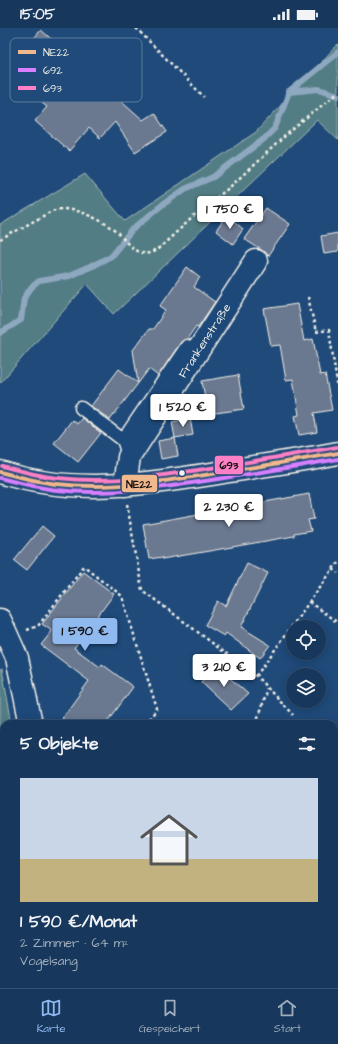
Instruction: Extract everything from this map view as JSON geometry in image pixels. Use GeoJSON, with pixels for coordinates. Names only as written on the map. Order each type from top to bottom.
{"type":"FeatureCollection","features":[{"type":"Feature","properties":{"kind":"street","name":"Frankenstraße"},"geometry":{"type":"LineString","coordinates":[[126,493],[126,449],[256,261]]}},
{"type":"Feature","properties":{"kind":"street"},"geometry":{"type":"LineString","coordinates":[[0,474],[45,483],[83,486],[126,493],[198,476],[338,453]]}},
{"type":"Feature","properties":{"kind":"street"},"geometry":{"type":"LineString","coordinates":[[3,629],[17,658],[30,720]]}},
{"type":"Feature","properties":{"kind":"lane"},"geometry":{"type":"LineString","coordinates":[[81,408],[126,449],[187,346]]}},
{"type":"Feature","properties":{"kind":"path"},"geometry":{"type":"LineString","coordinates":[[136,28],[204,97]]}},
{"type":"Feature","properties":{"kind":"path"},"geometry":{"type":"LineString","coordinates":[[0,240],[60,208],[68,209],[92,217],[116,231],[137,251],[144,254],[157,250],[192,218],[231,186],[286,135],[338,92]]}},
{"type":"Feature","properties":{"kind":"path"},"geometry":{"type":"LineString","coordinates":[[308,297],[316,332],[329,330],[338,390]]}},
{"type":"Feature","properties":{"kind":"path"},"geometry":{"type":"LineString","coordinates":[[126,493],[142,590],[256,676],[293,715]]}},
{"type":"Feature","properties":{"kind":"path"},"geometry":{"type":"LineString","coordinates":[[256,676],[338,562]]}},
{"type":"Feature","properties":{"kind":"path"},"geometry":{"type":"LineString","coordinates":[[3,629],[38,626],[84,566],[122,596],[157,708],[148,720]]}},
{"type":"Feature","properties":{"kind":"path"},"geometry":{"type":"LineString","coordinates":[[332,569],[338,573]]}},
{"type":"Feature","properties":{"kind":"path"},"geometry":{"type":"LineString","coordinates":[[309,602],[338,623]]}},
{"type":"Feature","properties":{"kind":"path"},"geometry":{"type":"LineString","coordinates":[[257,720],[267,688]]}},
{"type":"Feature","properties":{"kind":"green space"},"geometry":{"type":"Polygon","coordinates":[[[338,44],[338,140],[317,120],[114,314],[87,284],[0,383],[0,225],[85,174],[125,221],[256,132],[338,44]]]}},
{"type":"Feature","properties":{"kind":"green space"},"geometry":{"type":"Polygon","coordinates":[[[2,669],[11,720],[0,720],[0,670],[2,669]]]}},
{"type":"Feature","properties":{"kind":"building"},"geometry":{"type":"Polygon","coordinates":[[[41,30],[50,38],[34,38],[41,30]]]}},
{"type":"Feature","properties":{"kind":"building"},"geometry":{"type":"Polygon","coordinates":[[[123,102],[143,120],[154,113],[167,132],[135,152],[115,122],[100,138],[89,128],[69,151],[35,121],[47,107],[42,103],[123,102]]]}},
{"type":"Feature","properties":{"kind":"building"},"geometry":{"type":"Polygon","coordinates":[[[266,208],[290,224],[268,256],[244,239],[266,208]]]}},
{"type":"Feature","properties":{"kind":"building"},"geometry":{"type":"Polygon","coordinates":[[[227,215],[243,229],[233,244],[216,231],[227,215]]]}},
{"type":"Feature","properties":{"kind":"building"},"geometry":{"type":"Polygon","coordinates":[[[338,233],[338,252],[324,254],[321,236],[338,233]]]}},
{"type":"Feature","properties":{"kind":"building"},"geometry":{"type":"Polygon","coordinates":[[[187,267],[200,277],[194,287],[215,302],[198,327],[196,326],[187,339],[181,342],[158,376],[149,369],[110,420],[91,406],[119,369],[138,383],[133,350],[149,329],[153,329],[166,310],[160,306],[187,267]]]}},
{"type":"Feature","properties":{"kind":"building"},"geometry":{"type":"Polygon","coordinates":[[[297,304],[304,341],[313,339],[320,375],[325,374],[332,410],[314,413],[317,432],[299,435],[295,416],[299,415],[293,379],[286,380],[280,345],[271,346],[264,309],[297,304]]]}},
{"type":"Feature","properties":{"kind":"building"},"geometry":{"type":"Polygon","coordinates":[[[238,375],[244,409],[208,414],[202,381],[238,375]]]}},
{"type":"Feature","properties":{"kind":"building"},"geometry":{"type":"Polygon","coordinates":[[[82,418],[101,433],[78,462],[54,443],[72,420],[77,424],[82,418]]]}},
{"type":"Feature","properties":{"kind":"building"},"geometry":{"type":"Polygon","coordinates":[[[190,418],[193,435],[175,438],[172,422],[190,418]]]}},
{"type":"Feature","properties":{"kind":"building"},"geometry":{"type":"Polygon","coordinates":[[[175,438],[178,456],[161,459],[158,441],[175,438]]]}},
{"type":"Feature","properties":{"kind":"building"},"geometry":{"type":"Polygon","coordinates":[[[309,494],[314,519],[308,520],[311,531],[294,534],[294,536],[215,550],[162,559],[162,557],[149,559],[143,524],[309,494]]]}},
{"type":"Feature","properties":{"kind":"building"},"geometry":{"type":"Polygon","coordinates":[[[42,526],[54,536],[27,570],[14,560],[42,526]]]}},
{"type":"Feature","properties":{"kind":"building"},"geometry":{"type":"Polygon","coordinates":[[[247,563],[268,573],[241,627],[270,645],[260,658],[226,633],[224,636],[205,625],[218,601],[226,606],[247,563]]]}},
{"type":"Feature","properties":{"kind":"building"},"geometry":{"type":"Polygon","coordinates":[[[83,571],[114,594],[74,648],[100,667],[102,664],[133,687],[109,720],[65,720],[62,718],[89,681],[41,645],[52,631],[42,624],[83,571]]]}},
{"type":"Feature","properties":{"kind":"building"},"geometry":{"type":"Polygon","coordinates":[[[216,666],[248,694],[231,710],[201,682],[216,666]]]}},
{"type":"Feature","properties":{"kind":"waterway"},"geometry":{"type":"LineString","coordinates":[[0,333],[21,320],[24,298],[31,288],[39,281],[69,276],[111,256],[134,228],[162,205],[185,189],[213,177],[264,139],[275,128],[289,92],[338,52]]}},
{"type":"Feature","properties":{"kind":"waterway"},"geometry":{"type":"LineString","coordinates":[[289,92],[319,89],[338,95]]}},
{"type":"Feature","properties":{"kind":"transit line","name":"693"},"geometry":{"type":"LineString","coordinates":[[2,466],[37,475],[79,480],[141,478],[182,473],[337,447]]}},
{"type":"Feature","properties":{"kind":"transit line","name":"NE22"},"geometry":{"type":"LineString","coordinates":[[0,472],[35,481],[78,486],[140,484],[182,479],[338,453]]}},
{"type":"Feature","properties":{"kind":"transit line","name":"692"},"geometry":{"type":"LineString","coordinates":[[0,478],[35,487],[78,492],[141,490],[183,485],[338,459]]}}]}
